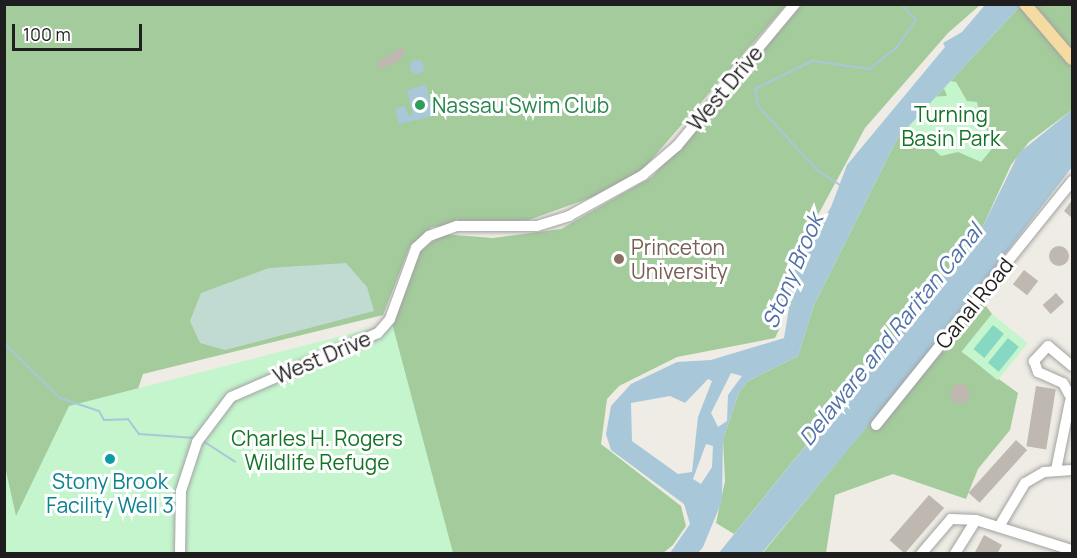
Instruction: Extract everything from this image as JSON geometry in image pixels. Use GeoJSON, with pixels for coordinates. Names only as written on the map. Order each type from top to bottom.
{"type":"FeatureCollection","features":[{"type":"Feature","properties":{"kind":"main road"},"geometry":{"type":"LineString","coordinates":[[1027,7],[1072,59]]}},
{"type":"Feature","properties":{"kind":"street","name":"West Drive"},"geometry":{"type":"LineString","coordinates":[[180,554],[181,491],[197,439],[231,397],[378,333],[390,319],[416,248],[429,236],[457,226],[537,226],[570,216],[643,175],[678,146],[795,4]]}},
{"type":"Feature","properties":{"kind":"street","name":"Canal Road"},"geometry":{"type":"LineString","coordinates":[[876,425],[1072,181]]}},
{"type":"Feature","properties":{"kind":"street"},"geometry":{"type":"LineString","coordinates":[[1056,470],[1071,400],[1059,379],[1038,372],[1035,356],[1053,347],[1072,366]]}},
{"type":"Feature","properties":{"kind":"street"},"geometry":{"type":"LineString","coordinates":[[1000,525],[1016,491],[1034,476],[1056,470],[1072,470]]}},
{"type":"Feature","properties":{"kind":"street"},"geometry":{"type":"LineString","coordinates":[[921,554],[951,519],[976,519],[1000,525],[1072,550]]}},
{"type":"Feature","properties":{"kind":"street"},"geometry":{"type":"LineString","coordinates":[[955,554],[976,519]]}},
{"type":"Feature","properties":{"kind":"green space"},"geometry":{"type":"Polygon","coordinates":[[[4,5],[786,5],[631,183],[529,220],[432,227],[410,246],[383,315],[143,374],[99,505],[36,554],[5,553],[4,5]]]}},
{"type":"Feature","properties":{"kind":"green space"},"geometry":{"type":"Polygon","coordinates":[[[802,5],[980,5],[948,33],[865,128],[772,300],[783,321],[775,338],[677,357],[619,386],[607,399],[601,444],[681,506],[686,526],[673,545],[663,553],[382,554],[375,347],[418,253],[442,234],[493,238],[561,229],[652,177],[802,5]]]}},
{"type":"Feature","properties":{"kind":"green space"},"geometry":{"type":"Polygon","coordinates":[[[1021,5],[1072,5],[1072,110],[1029,142],[1011,165],[982,228],[734,534],[716,523],[725,481],[723,439],[739,392],[748,381],[798,356],[814,305],[897,139],[1021,5]]]}},
{"type":"Feature","properties":{"kind":"green space","name":"Turning Basin Park"},"geometry":{"type":"Polygon","coordinates":[[[950,81],[956,82],[967,101],[977,102],[981,121],[996,144],[981,162],[958,152],[941,156],[908,126],[910,116],[928,97],[947,96],[943,86],[950,81]]]}},
{"type":"Feature","properties":{"kind":"green space"},"geometry":{"type":"Polygon","coordinates":[[[976,293],[992,314],[962,352],[1018,393],[1010,430],[978,469],[966,499],[893,474],[835,495],[826,553],[762,554],[976,293]]]}},
{"type":"Feature","properties":{"kind":"green space"},"geometry":{"type":"Polygon","coordinates":[[[992,314],[1028,343],[998,380],[962,351],[992,314]]]}},
{"type":"Feature","properties":{"kind":"green space","name":"Charles H. Rogers Wildlife Refuge"},"geometry":{"type":"Polygon","coordinates":[[[392,323],[453,553],[5,553],[4,462],[16,516],[69,406],[392,323]]]}},
{"type":"Feature","properties":{"kind":"green space"},"geometry":{"type":"Polygon","coordinates":[[[993,325],[1004,334],[984,358],[973,349],[993,325]]]}},
{"type":"Feature","properties":{"kind":"green space"},"geometry":{"type":"Polygon","coordinates":[[[1008,338],[1019,347],[999,372],[988,363],[1008,338]]]}},
{"type":"Feature","properties":{"kind":"shaded area","name":"Stony Brook"},"geometry":{"type":"Polygon","coordinates":[[[985,5],[1021,5],[897,139],[814,305],[798,356],[748,381],[739,392],[723,439],[722,501],[703,547],[698,553],[670,553],[690,524],[684,504],[611,450],[606,434],[611,406],[631,384],[677,362],[711,360],[784,338],[789,308],[778,300],[831,207],[847,165],[945,47],[943,43],[962,32],[985,5]],[[731,373],[711,413],[718,427],[727,421],[728,395],[742,376],[731,373]],[[708,379],[685,403],[670,396],[631,403],[632,441],[678,474],[692,472],[698,417],[712,381],[708,379]],[[706,444],[693,479],[701,484],[712,467],[713,446],[706,444]]]}},
{"type":"Feature","properties":{"kind":"shaded area","name":"Nassau Swim Club"},"geometry":{"type":"Polygon","coordinates":[[[417,60],[422,62],[424,67],[422,72],[417,74],[412,72],[410,67],[412,62],[417,60]]]}},
{"type":"Feature","properties":{"kind":"shaded area","name":"Nassau Swim Club"},"geometry":{"type":"Polygon","coordinates":[[[426,85],[433,116],[399,124],[395,109],[405,106],[408,116],[413,115],[407,90],[426,85]]]}},
{"type":"Feature","properties":{"kind":"shaded area"},"geometry":{"type":"Polygon","coordinates":[[[1072,110],[1072,167],[933,348],[762,553],[718,554],[982,228],[1019,153],[1072,110]]]}},
{"type":"Feature","properties":{"kind":"shaded area"},"geometry":{"type":"Polygon","coordinates":[[[346,263],[367,287],[374,311],[225,350],[200,343],[190,321],[201,293],[269,268],[346,263]]]}},
{"type":"Feature","properties":{"kind":"building","name":"Nassau Swim Club"},"geometry":{"type":"Polygon","coordinates":[[[402,47],[405,53],[399,61],[380,69],[376,63],[402,47]]]}},
{"type":"Feature","properties":{"kind":"building"},"geometry":{"type":"Polygon","coordinates":[[[1072,200],[1072,218],[1064,211],[1072,200]]]}},
{"type":"Feature","properties":{"kind":"building"},"geometry":{"type":"Polygon","coordinates":[[[1059,246],[1066,249],[1069,256],[1066,263],[1059,266],[1052,263],[1049,256],[1052,249],[1059,246]]]}},
{"type":"Feature","properties":{"kind":"building"},"geometry":{"type":"Polygon","coordinates":[[[1024,270],[1038,281],[1027,295],[1013,284],[1024,270]]]}},
{"type":"Feature","properties":{"kind":"building"},"geometry":{"type":"Polygon","coordinates":[[[1056,293],[1064,302],[1051,314],[1043,305],[1056,293]]]}},
{"type":"Feature","properties":{"kind":"building"},"geometry":{"type":"Polygon","coordinates":[[[960,384],[967,387],[970,394],[967,401],[960,404],[953,401],[950,394],[953,387],[960,384]]]}},
{"type":"Feature","properties":{"kind":"building"},"geometry":{"type":"Polygon","coordinates":[[[1036,386],[1056,389],[1046,449],[1026,446],[1036,386]]]}},
{"type":"Feature","properties":{"kind":"building"},"geometry":{"type":"Polygon","coordinates":[[[1016,440],[1027,450],[980,503],[968,493],[1016,440]]]}},
{"type":"Feature","properties":{"kind":"building"},"geometry":{"type":"Polygon","coordinates":[[[929,495],[944,508],[905,553],[890,540],[929,495]]]}},
{"type":"Feature","properties":{"kind":"building"},"geometry":{"type":"Polygon","coordinates":[[[984,535],[1002,545],[997,554],[974,554],[984,535]]]}},
{"type":"Feature","properties":{"kind":"waterway"},"geometry":{"type":"LineString","coordinates":[[840,185],[817,170],[758,106],[755,89],[812,61],[869,69],[897,47],[916,20],[901,4]]}},
{"type":"Feature","properties":{"kind":"waterway"},"geometry":{"type":"LineString","coordinates":[[4,343],[60,398],[99,411],[104,420],[128,419],[139,434],[195,438]]}},
{"type":"Feature","properties":{"kind":"waterway"},"geometry":{"type":"LineString","coordinates":[[203,441],[235,462]]}},
{"type":"Feature","properties":{"kind":"place","name":"Nassau Swim Club"},"geometry":{"type":"Point","coordinates":[420,105]}},
{"type":"Feature","properties":{"kind":"place","name":"Princeton University"},"geometry":{"type":"Point","coordinates":[619,259]}},
{"type":"Feature","properties":{"kind":"place","name":"Stony Brook Facility Well 3"},"geometry":{"type":"Point","coordinates":[110,459]}},
{"type":"Feature","properties":{"kind":"water label","name":"Delaware and Raritan Canal"},"geometry":{"type":"Point","coordinates":[891,335]}}]}
